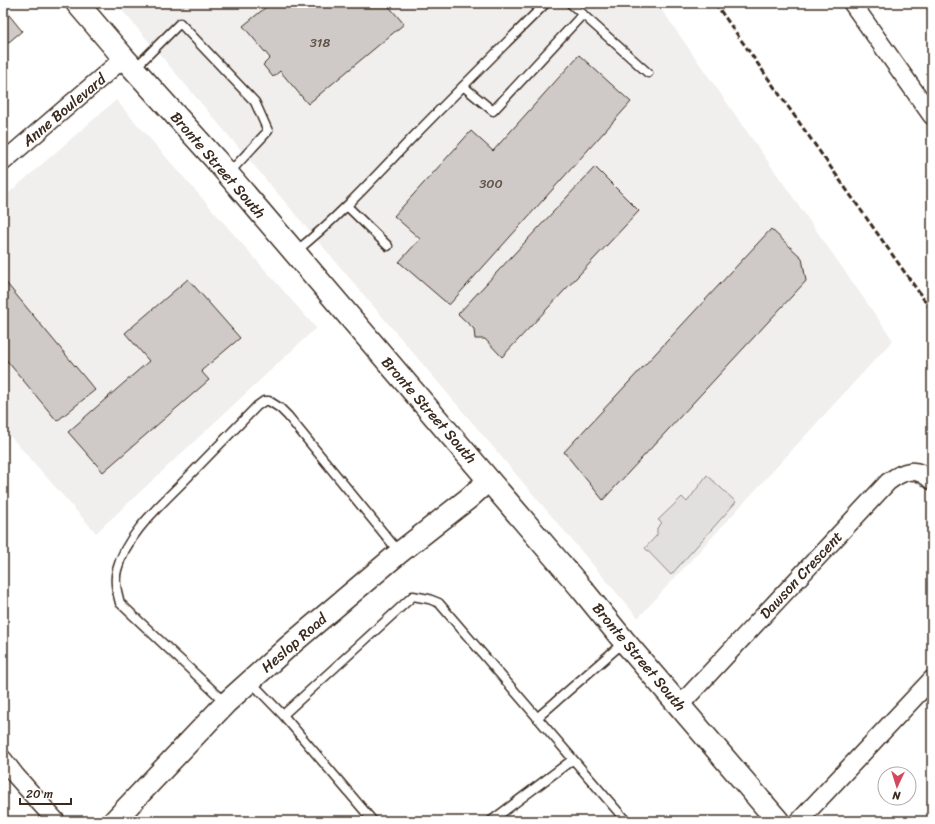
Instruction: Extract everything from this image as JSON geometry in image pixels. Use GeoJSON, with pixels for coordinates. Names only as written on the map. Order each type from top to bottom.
{"type":"FeatureCollection","features":[{"type":"Feature","properties":{"kind":"main road","name":"Bronte Street South"},"geometry":{"type":"LineString","coordinates":[[77,3],[129,64],[228,174],[778,821]]}},
{"type":"Feature","properties":{"kind":"street"},"geometry":{"type":"LineString","coordinates":[[852,3],[932,116]]}},
{"type":"Feature","properties":{"kind":"street","name":"Anne Boulevard"},"geometry":{"type":"LineString","coordinates":[[3,162],[129,64]]}},
{"type":"Feature","properties":{"kind":"street","name":"Dawson Crescent"},"geometry":{"type":"LineString","coordinates":[[680,705],[888,482],[897,475],[906,471],[915,471],[932,480]]}},
{"type":"Feature","properties":{"kind":"street","name":"Heslop Road"},"geometry":{"type":"LineString","coordinates":[[114,821],[226,703],[289,646],[399,553],[469,498],[489,480]]}},
{"type":"Feature","properties":{"kind":"street"},"geometry":{"type":"LineString","coordinates":[[799,821],[932,679]]}},
{"type":"Feature","properties":{"kind":"street"},"geometry":{"type":"LineString","coordinates":[[3,759],[56,821]]}},
{"type":"Feature","properties":{"kind":"lane"},"geometry":{"type":"LineString","coordinates":[[294,252],[311,239],[347,206],[546,3]]}},
{"type":"Feature","properties":{"kind":"lane"},"geometry":{"type":"LineString","coordinates":[[570,3],[648,73]]}},
{"type":"Feature","properties":{"kind":"lane"},"geometry":{"type":"LineString","coordinates":[[463,86],[493,111],[583,14]]}},
{"type":"Feature","properties":{"kind":"lane"},"geometry":{"type":"LineString","coordinates":[[129,64],[180,23],[256,102],[268,131],[228,174]]}},
{"type":"Feature","properties":{"kind":"lane"},"geometry":{"type":"LineString","coordinates":[[347,206],[388,246]]}},
{"type":"Feature","properties":{"kind":"lane"},"geometry":{"type":"LineString","coordinates":[[226,703],[120,603],[116,587],[117,570],[122,556],[133,536],[257,406],[264,401],[269,400],[288,416],[399,553]]}},
{"type":"Feature","properties":{"kind":"lane"},"geometry":{"type":"LineString","coordinates":[[283,715],[413,596],[439,602],[572,760],[626,821]]}},
{"type":"Feature","properties":{"kind":"lane"},"geometry":{"type":"LineString","coordinates":[[537,718],[624,641]]}},
{"type":"Feature","properties":{"kind":"lane"},"geometry":{"type":"LineString","coordinates":[[250,682],[283,715],[373,821]]}},
{"type":"Feature","properties":{"kind":"lane"},"geometry":{"type":"LineString","coordinates":[[491,821],[572,760]]}},
{"type":"Feature","properties":{"kind":"shaded area"},"geometry":{"type":"Polygon","coordinates":[[[116,3],[657,3],[893,340],[638,618],[116,3]]]}},
{"type":"Feature","properties":{"kind":"shaded area"},"geometry":{"type":"Polygon","coordinates":[[[116,100],[316,328],[96,533],[3,428],[3,198],[116,100]]]}},
{"type":"Feature","properties":{"kind":"shaded area"},"geometry":{"type":"Polygon","coordinates":[[[707,475],[736,502],[671,575],[645,548],[657,535],[657,528],[662,523],[658,520],[682,497],[687,502],[707,475]]]}},
{"type":"Feature","properties":{"kind":"building"},"geometry":{"type":"Polygon","coordinates":[[[271,3],[386,3],[404,24],[308,104],[280,71],[273,77],[263,65],[270,58],[243,26],[271,3]]]}},
{"type":"Feature","properties":{"kind":"building"},"geometry":{"type":"Polygon","coordinates":[[[3,10],[5,10],[22,31],[3,47],[3,10]]]}},
{"type":"Feature","properties":{"kind":"building"},"geometry":{"type":"Polygon","coordinates":[[[579,55],[631,102],[449,305],[399,262],[420,239],[394,216],[471,131],[493,151],[579,55]]]}},
{"type":"Feature","properties":{"kind":"building"},"geometry":{"type":"Polygon","coordinates":[[[595,167],[639,211],[502,357],[485,339],[475,339],[474,329],[458,314],[595,167]]]}},
{"type":"Feature","properties":{"kind":"building"},"geometry":{"type":"Polygon","coordinates":[[[771,229],[802,258],[806,281],[603,500],[564,452],[771,229]]]}},
{"type":"Feature","properties":{"kind":"building"},"geometry":{"type":"Polygon","coordinates":[[[3,279],[95,390],[57,421],[3,356],[3,279]]]}},
{"type":"Feature","properties":{"kind":"building"},"geometry":{"type":"Polygon","coordinates":[[[188,279],[240,338],[201,371],[209,380],[103,472],[68,432],[149,361],[125,333],[188,279]]]}},
{"type":"Feature","properties":{"kind":"railway"},"geometry":{"type":"LineString","coordinates":[[715,3],[932,311]]}}]}
